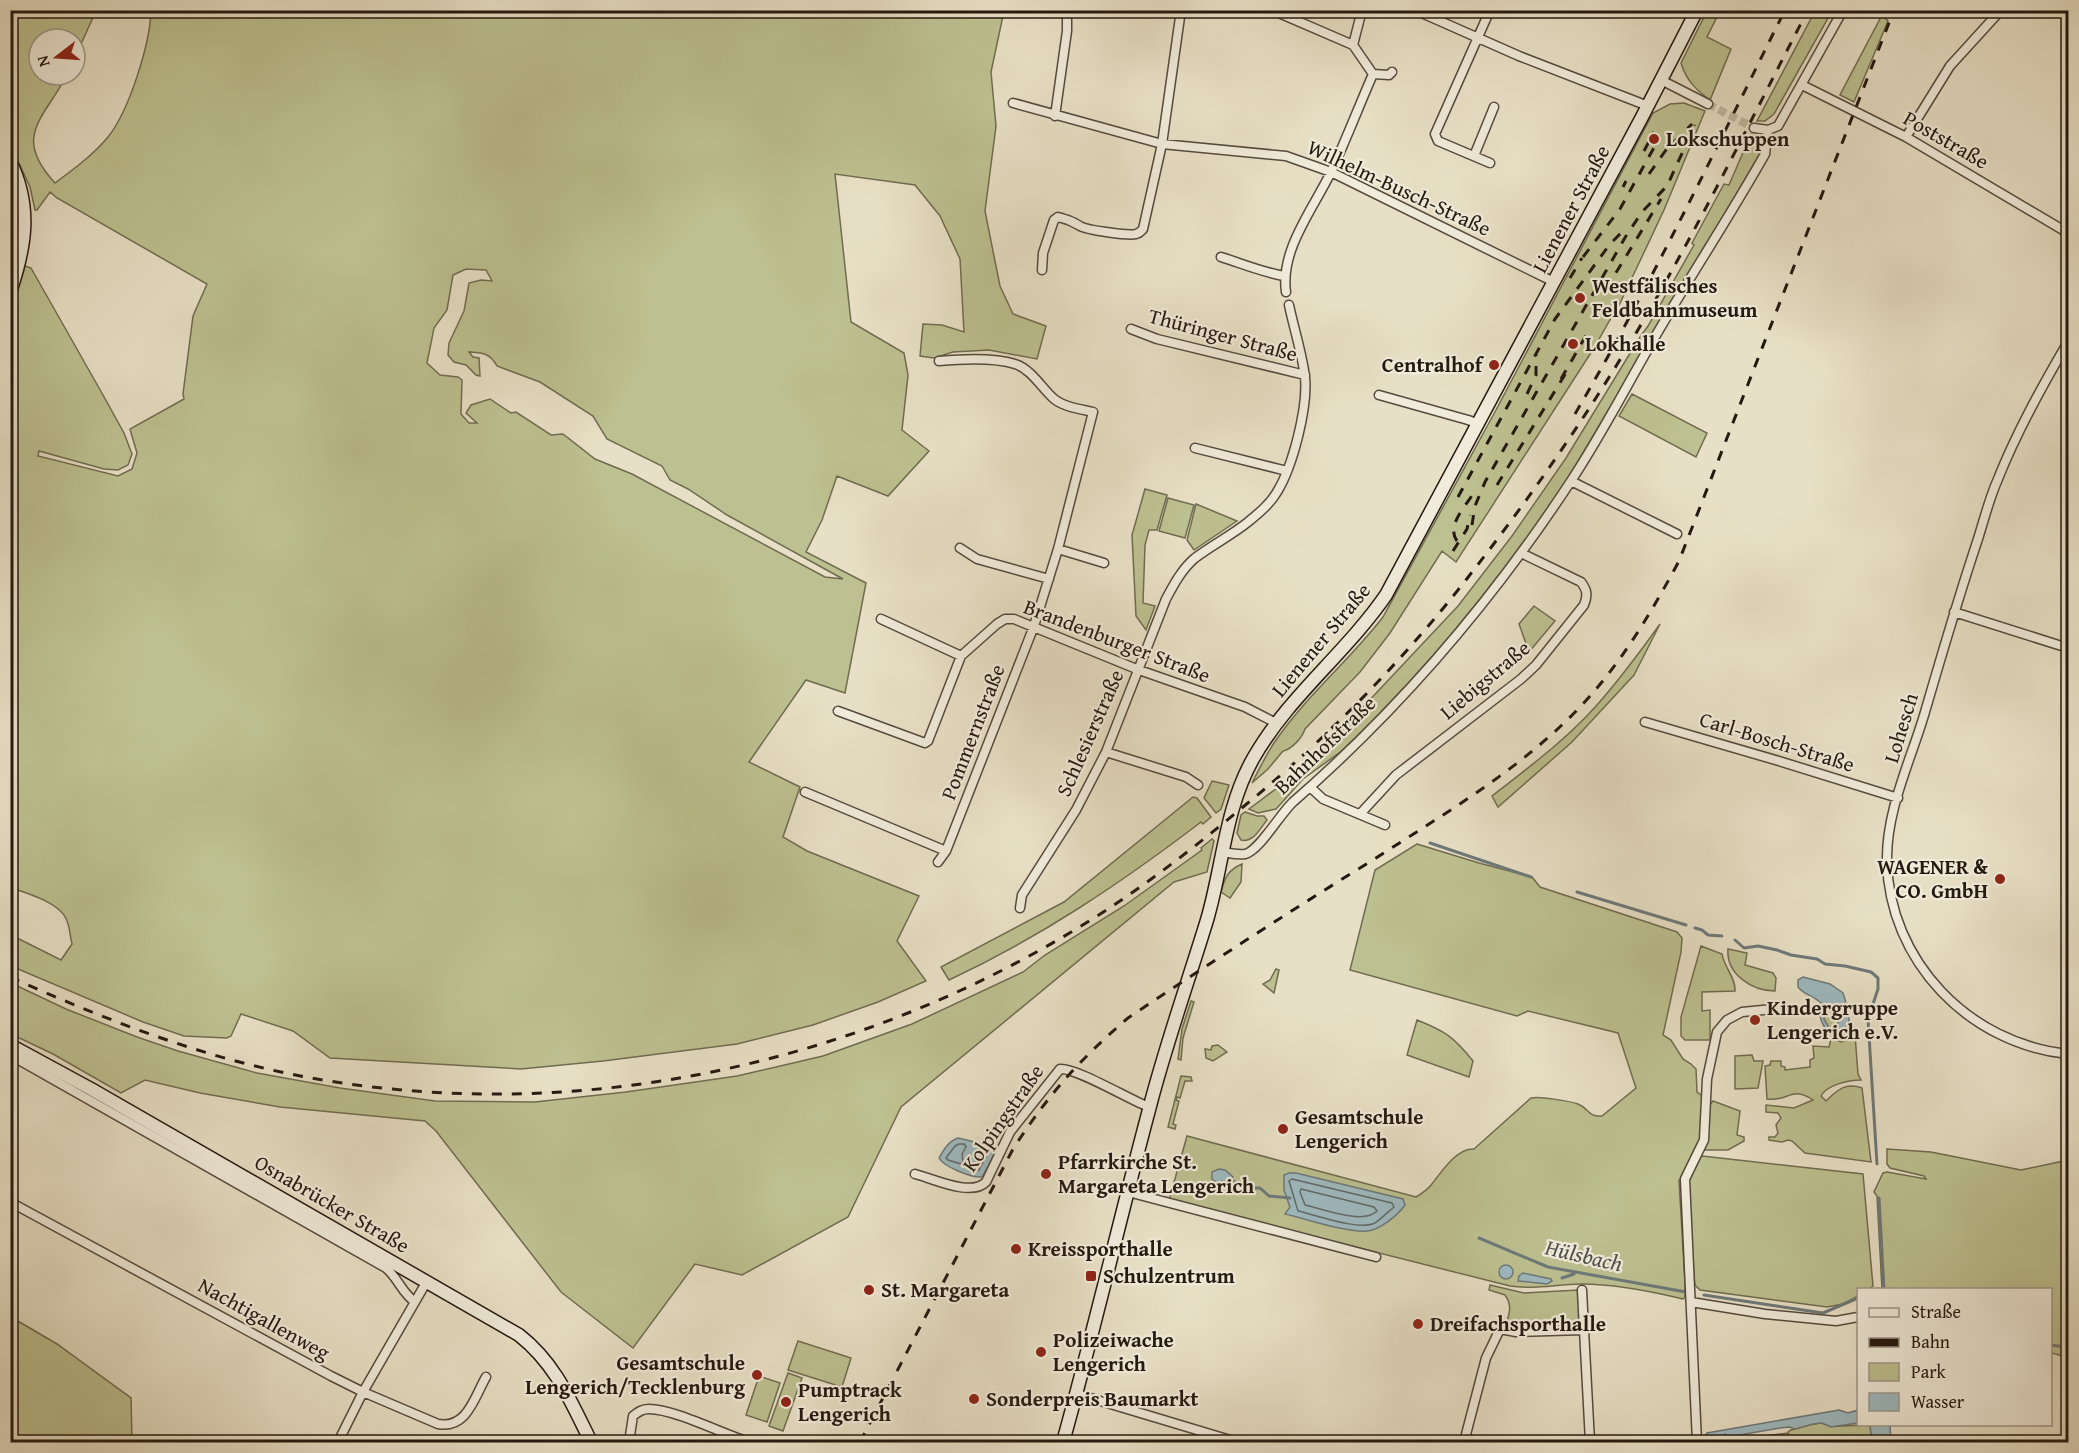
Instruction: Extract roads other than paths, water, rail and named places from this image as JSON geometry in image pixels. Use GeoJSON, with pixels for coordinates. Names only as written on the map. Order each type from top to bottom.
{"type":"FeatureCollection","features":[{"type":"Feature","properties":{"kind":"street"},"geometry":{"type":"LineString","coordinates":[[1055,116],[1067,31],[1067,10]]}},
{"type":"Feature","properties":{"kind":"street"},"geometry":{"type":"LineString","coordinates":[[1042,270],[1043,253],[1054,220],[1058,217],[1104,232],[1139,233],[1143,229],[1162,144],[1180,10]]}},
{"type":"Feature","properties":{"kind":"street"},"geometry":{"type":"LineString","coordinates":[[1272,10],[1353,45],[1373,74]]}},
{"type":"Feature","properties":{"kind":"street"},"geometry":{"type":"LineString","coordinates":[[1353,45],[1362,10]]}},
{"type":"Feature","properties":{"kind":"street"},"geometry":{"type":"LineString","coordinates":[[1415,10],[1478,38],[1648,106]]}},
{"type":"Feature","properties":{"kind":"street"},"geometry":{"type":"LineString","coordinates":[[1490,10],[1435,134],[1438,141],[1490,163]]}},
{"type":"Feature","properties":{"kind":"street","name":"Lienener Straße"},"geometry":{"type":"LineString","coordinates":[[1222,852],[1230,818],[1243,780],[1254,758],[1276,723],[1361,629],[1386,596],[1697,10]]}},
{"type":"Feature","properties":{"kind":"street"},"geometry":{"type":"LineString","coordinates":[[1754,128],[1768,130],[1778,126],[1843,10]]}},
{"type":"Feature","properties":{"kind":"street"},"geometry":{"type":"LineString","coordinates":[[1906,137],[1950,66],[2001,10]]}},
{"type":"Feature","properties":{"kind":"street"},"geometry":{"type":"LineString","coordinates":[[1373,74],[1389,75],[1392,72]]}},
{"type":"Feature","properties":{"kind":"street"},"geometry":{"type":"LineString","coordinates":[[1286,292],[1284,276],[1294,243],[1331,172],[1373,74]]}},
{"type":"Feature","properties":{"kind":"street"},"geometry":{"type":"LineString","coordinates":[[1661,80],[1708,105]]}},
{"type":"Feature","properties":{"kind":"street","name":"Poststraße"},"geometry":{"type":"LineString","coordinates":[[1802,84],[1906,137],[2068,233]]}},
{"type":"Feature","properties":{"kind":"street","name":"Wilhelm-Busch-Straße"},"geometry":{"type":"LineString","coordinates":[[1013,103],[1162,144],[1286,156],[1331,172],[1554,282]]}},
{"type":"Feature","properties":{"kind":"street"},"geometry":{"type":"LineString","coordinates":[[1474,156],[1494,107]]}},
{"type":"Feature","properties":{"kind":"street","name":"Bahnhofstraße"},"geometry":{"type":"LineString","coordinates":[[1222,852],[1245,854],[1253,851],[1281,815],[1341,760],[1428,670],[1478,610],[1571,481],[1615,411],[1655,338],[1766,154],[1768,130]]}},
{"type":"Feature","properties":{"kind":"street"},"geometry":{"type":"LineString","coordinates":[[10,161],[22,192],[25,212],[23,246],[10,292]]}},
{"type":"Feature","properties":{"kind":"street"},"geometry":{"type":"LineString","coordinates":[[1221,257],[1256,270],[1284,276]]}},
{"type":"Feature","properties":{"kind":"street","name":"Schlesierstraße"},"geometry":{"type":"LineString","coordinates":[[1020,908],[1022,895],[1076,810],[1106,752],[1166,599],[1178,577],[1195,558],[1222,542],[1265,507],[1277,492],[1287,471],[1306,396],[1305,375],[1289,305]]}},
{"type":"Feature","properties":{"kind":"street","name":"Thüringer Straße"},"geometry":{"type":"LineString","coordinates":[[1131,328],[1156,339],[1305,375]]}},
{"type":"Feature","properties":{"kind":"street","name":"Lohesch"},"geometry":{"type":"LineString","coordinates":[[2068,342],[2035,398],[1997,480],[1954,612],[1898,798],[1887,859],[1889,884],[1899,927],[1920,964],[1942,994],[1975,1022],[2025,1046],[2068,1054]]}},
{"type":"Feature","properties":{"kind":"street","name":"Pommernstraße"},"geometry":{"type":"LineString","coordinates":[[938,862],[946,851],[1034,626],[1058,549],[1093,412],[1063,404],[1054,399],[1027,370],[1016,364],[967,359],[939,361]]}},
{"type":"Feature","properties":{"kind":"street"},"geometry":{"type":"LineString","coordinates":[[1379,395],[1479,424]]}},
{"type":"Feature","properties":{"kind":"street"},"geometry":{"type":"LineString","coordinates":[[1195,448],[1287,471]]}},
{"type":"Feature","properties":{"kind":"street"},"geometry":{"type":"LineString","coordinates":[[1571,481],[1677,534]]}},
{"type":"Feature","properties":{"kind":"street"},"geometry":{"type":"LineString","coordinates":[[960,548],[977,559],[1049,579]]}},
{"type":"Feature","properties":{"kind":"street"},"geometry":{"type":"LineString","coordinates":[[1058,549],[1104,563]]}},
{"type":"Feature","properties":{"kind":"street","name":"Liebigstraße"},"geometry":{"type":"LineString","coordinates":[[1361,813],[1396,775],[1521,679],[1536,665],[1584,605],[1587,596],[1586,588],[1581,582],[1521,553]]}},
{"type":"Feature","properties":{"kind":"street"},"geometry":{"type":"LineString","coordinates":[[1954,612],[2068,648]]}},
{"type":"Feature","properties":{"kind":"street","name":"Brandenburger Straße"},"geometry":{"type":"LineString","coordinates":[[838,711],[925,743],[928,741],[961,656],[996,624],[1005,619],[1014,619],[1139,669],[1245,707],[1276,723]]}},
{"type":"Feature","properties":{"kind":"street"},"geometry":{"type":"LineString","coordinates":[[881,620],[961,656]]}},
{"type":"Feature","properties":{"kind":"street","name":"Carl-Bosch-Straße"},"geometry":{"type":"LineString","coordinates":[[1645,722],[1898,798]]}},
{"type":"Feature","properties":{"kind":"street"},"geometry":{"type":"LineString","coordinates":[[1106,752],[1186,777],[1198,785]]}},
{"type":"Feature","properties":{"kind":"street"},"geometry":{"type":"LineString","coordinates":[[1310,787],[1323,799],[1386,825]]}},
{"type":"Feature","properties":{"kind":"street"},"geometry":{"type":"LineString","coordinates":[[805,792],[946,851]]}},
{"type":"Feature","properties":{"kind":"street"},"geometry":{"type":"LineString","coordinates":[[1063,1443],[1149,1107],[1167,1042],[1207,919],[1222,852]]}},
{"type":"Feature","properties":{"kind":"street"},"geometry":{"type":"LineString","coordinates":[[1697,1443],[1684,1183],[1704,1140],[1707,1079],[1717,1032],[1727,1020],[1742,1012],[1784,1008]]}},
{"type":"Feature","properties":{"kind":"street","name":"Osnabrücker Straße"},"geometry":{"type":"LineString","coordinates":[[10,1045],[512,1330],[538,1351],[552,1367],[591,1443]]}},
{"type":"Feature","properties":{"kind":"street","name":"Osnabrücker Straße"},"geometry":{"type":"LineString","coordinates":[[10,1055],[386,1268],[393,1274],[405,1294],[415,1302]]}},
{"type":"Feature","properties":{"kind":"street","name":"Kolpingstraße"},"geometry":{"type":"LineString","coordinates":[[915,1174],[965,1189],[981,1187],[986,1182],[1010,1132],[1060,1069],[1071,1071],[1149,1107]]}},
{"type":"Feature","properties":{"kind":"street"},"geometry":{"type":"LineString","coordinates":[[1128,1192],[1376,1257]]}},
{"type":"Feature","properties":{"kind":"street","name":"Nachtigallenweg"},"geometry":{"type":"LineString","coordinates":[[10,1202],[363,1392],[438,1424],[450,1426],[463,1419],[486,1377]]}},
{"type":"Feature","properties":{"kind":"street"},"geometry":{"type":"LineString","coordinates":[[338,1443],[363,1392],[427,1281]]}},
{"type":"Feature","properties":{"kind":"street"},"geometry":{"type":"LineString","coordinates":[[1582,1290],[1590,1443]]}},
{"type":"Feature","properties":{"kind":"street"},"geometry":{"type":"LineString","coordinates":[[1691,1302],[1765,1314],[1836,1321],[1857,1317]]}},
{"type":"Feature","properties":{"kind":"street"},"geometry":{"type":"LineString","coordinates":[[1464,1443],[1486,1358],[1500,1329],[1516,1332],[1584,1330]]}},
{"type":"Feature","properties":{"kind":"street"},"geometry":{"type":"LineString","coordinates":[[1077,1394],[1238,1443]]}},
{"type":"Feature","properties":{"kind":"street"},"geometry":{"type":"LineString","coordinates":[[629,1443],[633,1416],[649,1408],[670,1413],[749,1443]]}},
{"type":"Feature","properties":{"kind":"water"},"geometry":{"type":"Polygon","coordinates":[[[1803,977],[1830,984],[1843,993],[1849,1020],[1847,1035],[1831,1035],[1828,1032],[1820,1016],[1821,1003],[1800,990],[1798,980],[1803,977]],[[1825,1005],[1823,1008],[1824,1019],[1829,1028],[1835,1029],[1838,1023],[1831,1006],[1825,1005]]]}},
{"type":"Feature","properties":{"kind":"water"},"geometry":{"type":"Polygon","coordinates":[[[958,1138],[996,1147],[996,1152],[982,1177],[959,1171],[946,1165],[939,1158],[949,1143],[958,1138]]]}},
{"type":"Feature","properties":{"kind":"water"},"geometry":{"type":"Polygon","coordinates":[[[1219,1169],[1225,1170],[1233,1177],[1230,1182],[1216,1182],[1212,1179],[1212,1172],[1219,1169]]]}},
{"type":"Feature","properties":{"kind":"water"},"geometry":{"type":"Polygon","coordinates":[[[1289,1173],[1403,1199],[1405,1205],[1388,1221],[1367,1231],[1338,1228],[1285,1214],[1290,1207],[1284,1190],[1284,1175],[1289,1173]]]}},
{"type":"Feature","properties":{"kind":"water"},"geometry":{"type":"Polygon","coordinates":[[[1506,1265],[1511,1267],[1513,1272],[1511,1277],[1506,1279],[1501,1277],[1499,1272],[1501,1267],[1506,1265]]]}},
{"type":"Feature","properties":{"kind":"water"},"geometry":{"type":"Polygon","coordinates":[[[1523,1273],[1552,1281],[1547,1284],[1518,1281],[1519,1276],[1523,1273]]]}},
{"type":"Feature","properties":{"kind":"water"},"geometry":{"type":"Polygon","coordinates":[[[1839,1410],[1848,1413],[1857,1410],[1857,1423],[1831,1427],[1822,1423],[1795,1429],[1780,1428],[1728,1437],[1725,1434],[1722,1442],[1705,1442],[1707,1433],[1839,1410]]]}},
{"type":"Feature","properties":{"kind":"water"},"geometry":{"type":"Polygon","coordinates":[[[1870,1426],[1890,1426],[1891,1442],[1872,1442],[1870,1426]]]}},
{"type":"Feature","properties":{"kind":"waterway"},"geometry":{"type":"LineString","coordinates":[[1430,843],[1531,877]]}},
{"type":"Feature","properties":{"kind":"waterway"},"geometry":{"type":"LineString","coordinates":[[1577,892],[1686,925]]}},
{"type":"Feature","properties":{"kind":"waterway"},"geometry":{"type":"LineString","coordinates":[[1695,928],[1708,935],[1722,936]]}},
{"type":"Feature","properties":{"kind":"waterway"},"geometry":{"type":"LineString","coordinates":[[1735,940],[1744,948],[1758,946],[1777,950],[1791,955],[1817,959],[1825,964],[1871,972],[1878,978],[1878,989],[1868,1019],[1877,1164]]}},
{"type":"Feature","properties":{"kind":"waterway","name":"Hülsbach"},"geometry":{"type":"LineString","coordinates":[[1232,1180],[1243,1188],[1260,1188],[1269,1196],[1290,1198]]}},
{"type":"Feature","properties":{"kind":"waterway"},"geometry":{"type":"LineString","coordinates":[[1879,1198],[1884,1288]]}},
{"type":"Feature","properties":{"kind":"waterway","name":"Hülsbach"},"geometry":{"type":"LineString","coordinates":[[1479,1238],[1548,1267],[1686,1292]]}},
{"type":"Feature","properties":{"kind":"waterway"},"geometry":{"type":"LineString","coordinates":[[1562,1278],[1574,1274]]}},
{"type":"Feature","properties":{"kind":"waterway","name":"Hülsbach"},"geometry":{"type":"LineString","coordinates":[[1704,1295],[1823,1313],[1857,1298]]}},
{"type":"Feature","properties":{"kind":"waterway","name":"Hülsbach"},"geometry":{"type":"LineString","coordinates":[[2052,1345],[2066,1347]]}},
{"type":"Feature","properties":{"kind":"tunnel"},"geometry":{"type":"LineString","coordinates":[[1708,104],[1754,128]]}},
{"type":"Feature","properties":{"kind":"railway"},"geometry":{"type":"LineString","coordinates":[[1575,414],[1657,264],[1785,10]]}},
{"type":"Feature","properties":{"kind":"railway"},"geometry":{"type":"LineString","coordinates":[[10,977],[155,1036],[268,1069],[306,1077],[408,1091],[511,1094],[613,1087],[715,1071],[814,1046],[911,1012],[1004,969],[1094,918],[1170,865],[1225,822],[1334,726],[1390,669],[1444,608],[1544,475],[1614,369],[1696,226],[1808,10]]}},
{"type":"Feature","properties":{"kind":"railway"},"geometry":{"type":"LineString","coordinates":[[860,1442],[1013,1149],[1052,1095],[1079,1064],[1128,1018],[1508,770],[1580,707],[1622,656],[1679,561],[1894,10]]}},
{"type":"Feature","properties":{"kind":"railway"},"geometry":{"type":"LineString","coordinates":[[1649,174],[1666,150],[1692,124]]}},
{"type":"Feature","properties":{"kind":"railway"},"geometry":{"type":"LineString","coordinates":[[1472,525],[1475,506],[1485,482],[1626,236],[1642,212],[1667,186],[1695,125]]}},
{"type":"Feature","properties":{"kind":"railway"},"geometry":{"type":"LineString","coordinates":[[1644,151],[1654,132]]}},
{"type":"Feature","properties":{"kind":"railway"},"geometry":{"type":"LineString","coordinates":[[1583,257],[1620,209],[1656,144]]}},
{"type":"Feature","properties":{"kind":"railway"},"geometry":{"type":"LineString","coordinates":[[1623,187],[1626,181]]}},
{"type":"Feature","properties":{"kind":"railway"},"geometry":{"type":"LineString","coordinates":[[1603,288],[1614,276],[1661,199]]}},
{"type":"Feature","properties":{"kind":"railway"},"geometry":{"type":"LineString","coordinates":[[1458,497],[1555,319],[1610,244],[1623,231]]}},
{"type":"Feature","properties":{"kind":"railway"},"geometry":{"type":"LineString","coordinates":[[1570,278],[1582,258]]}},
{"type":"Feature","properties":{"kind":"railway"},"geometry":{"type":"LineString","coordinates":[[1561,379],[1588,332]]}},
{"type":"Feature","properties":{"kind":"railway"},"geometry":{"type":"LineString","coordinates":[[1527,394],[1536,375],[1536,354]]}},
{"type":"Feature","properties":{"kind":"railway"},"geometry":{"type":"LineString","coordinates":[[1497,485],[1566,373]]}},
{"type":"Feature","properties":{"kind":"railway"},"geometry":{"type":"LineString","coordinates":[[1457,541],[1454,535],[1455,523],[1473,494]]}},
{"type":"Feature","properties":{"kind":"railway"},"geometry":{"type":"LineString","coordinates":[[1453,551],[1467,529],[1470,515]]}},
{"type":"Feature","properties":{"kind":"place","name":"Lokschuppen"},"geometry":{"type":"Point","coordinates":[1654,139]}},
{"type":"Feature","properties":{"kind":"place","name":"Westfälisches Feldbahnmuseum"},"geometry":{"type":"Point","coordinates":[1580,298]}},
{"type":"Feature","properties":{"kind":"place","name":"Lokhalle"},"geometry":{"type":"Point","coordinates":[1573,344]}},
{"type":"Feature","properties":{"kind":"place","name":"Centralhof"},"geometry":{"type":"Point","coordinates":[1494,365]}},
{"type":"Feature","properties":{"kind":"place","name":"WAGENER & CO. GmbH"},"geometry":{"type":"Point","coordinates":[2000,879]}},
{"type":"Feature","properties":{"kind":"place","name":"Kindergruppe Lengerich e.V."},"geometry":{"type":"Point","coordinates":[1755,1020]}},
{"type":"Feature","properties":{"kind":"place","name":"Gesamtschule Lengerich"},"geometry":{"type":"Point","coordinates":[1283,1129]}},
{"type":"Feature","properties":{"kind":"place","name":"Pfarrkirche St. Margareta Lengerich"},"geometry":{"type":"Point","coordinates":[1046,1174]}},
{"type":"Feature","properties":{"kind":"place","name":"Kreissporthalle"},"geometry":{"type":"Point","coordinates":[1016,1249]}},
{"type":"Feature","properties":{"kind":"place","name":"Schulzentrum"},"geometry":{"type":"Point","coordinates":[1091,1276]}},
{"type":"Feature","properties":{"kind":"place","name":"St. Margareta"},"geometry":{"type":"Point","coordinates":[869,1290]}},
{"type":"Feature","properties":{"kind":"place","name":"Dreifachsporthalle"},"geometry":{"type":"Point","coordinates":[1418,1324]}},
{"type":"Feature","properties":{"kind":"place","name":"Polizeiwache Lengerich"},"geometry":{"type":"Point","coordinates":[1041,1352]}},
{"type":"Feature","properties":{"kind":"place","name":"Gesamtschule Lengerich/Tecklenburg"},"geometry":{"type":"Point","coordinates":[757,1375]}},
{"type":"Feature","properties":{"kind":"place","name":"Sonderpreis Baumarkt"},"geometry":{"type":"Point","coordinates":[974,1399]}},
{"type":"Feature","properties":{"kind":"place","name":"Pumptrack Lengerich"},"geometry":{"type":"Point","coordinates":[786,1402]}}]}
